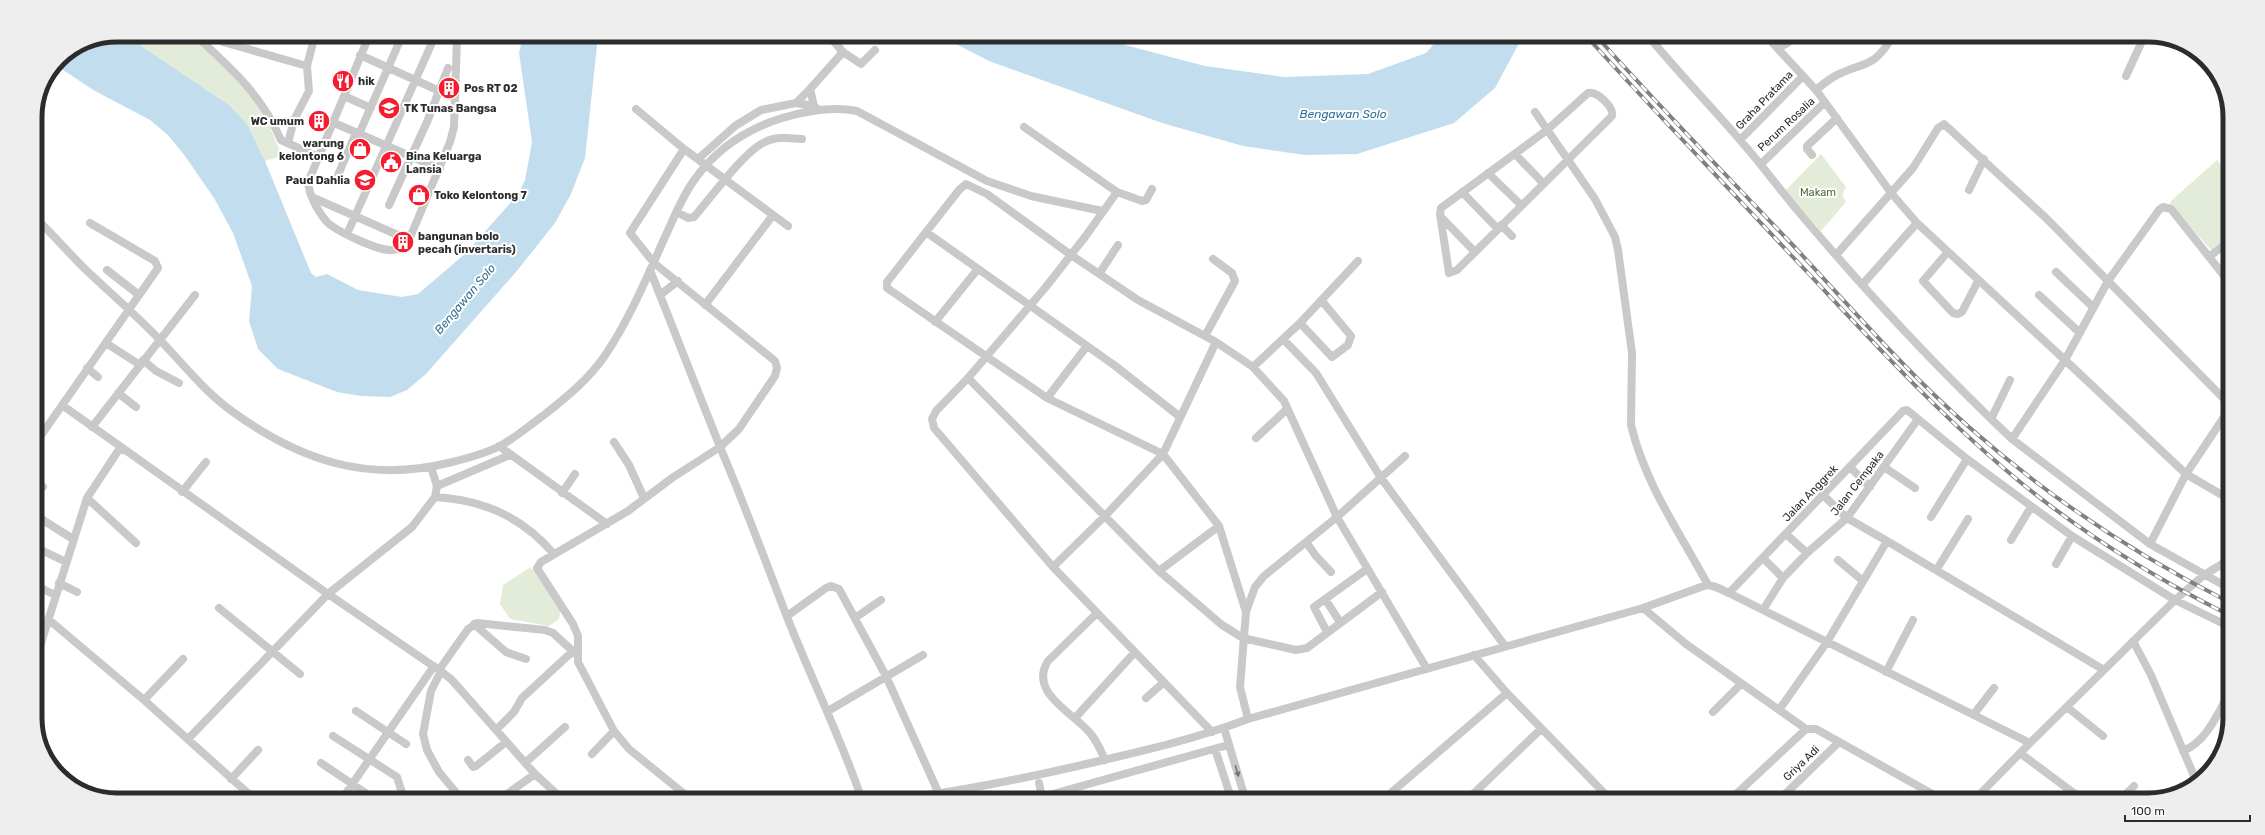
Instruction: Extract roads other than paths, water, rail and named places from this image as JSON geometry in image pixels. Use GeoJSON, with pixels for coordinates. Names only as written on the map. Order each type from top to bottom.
{"type":"FeatureCollection","features":[{"type":"Feature","properties":{"kind":"street"},"geometry":{"type":"LineString","coordinates":[[202,42],[251,89],[269,114],[281,140],[318,157]]}},
{"type":"Feature","properties":{"kind":"street"},"geometry":{"type":"LineString","coordinates":[[223,42],[307,66]]}},
{"type":"Feature","properties":{"kind":"street"},"geometry":{"type":"LineString","coordinates":[[288,143],[294,120],[309,91],[307,66],[313,42]]}},
{"type":"Feature","properties":{"kind":"street"},"geometry":{"type":"LineString","coordinates":[[366,42],[308,183],[314,198],[327,221],[347,234],[385,250],[398,249],[410,240],[440,169],[454,127],[458,42]]}},
{"type":"Feature","properties":{"kind":"street"},"geometry":{"type":"LineString","coordinates":[[335,182],[371,108],[400,42]]}},
{"type":"Feature","properties":{"kind":"street"},"geometry":{"type":"LineString","coordinates":[[347,234],[433,42]]}},
{"type":"Feature","properties":{"kind":"street"},"geometry":{"type":"LineString","coordinates":[[834,42],[843,52],[861,64],[875,50]]}},
{"type":"Feature","properties":{"kind":"street"},"geometry":{"type":"LineString","coordinates":[[1653,42],[1694,90],[1740,140],[1862,285],[1939,369],[1991,419],[2012,439],[2150,544],[2223,585]]}},
{"type":"Feature","properties":{"kind":"street"},"geometry":{"type":"LineString","coordinates":[[1772,42],[1826,102],[1836,118],[1892,194],[1917,223],[2186,474],[2223,496]]}},
{"type":"Feature","properties":{"kind":"street"},"geometry":{"type":"LineString","coordinates":[[1779,48],[1789,42]]}},
{"type":"Feature","properties":{"kind":"street"},"geometry":{"type":"LineString","coordinates":[[1816,90],[1837,74],[1868,64],[1879,56],[1889,42]]}},
{"type":"Feature","properties":{"kind":"street"},"geometry":{"type":"LineString","coordinates":[[2126,76],[2142,42]]}},
{"type":"Feature","properties":{"kind":"street"},"geometry":{"type":"LineString","coordinates":[[796,103],[843,52]]}},
{"type":"Feature","properties":{"kind":"street"},"geometry":{"type":"LineString","coordinates":[[360,56],[455,98]]}},
{"type":"Feature","properties":{"kind":"street"},"geometry":{"type":"LineString","coordinates":[[389,205],[440,91],[448,68]]}},
{"type":"Feature","properties":{"kind":"street","name":"Graha Pratama"},"geometry":{"type":"LineString","coordinates":[[1740,140],[1803,76]]}},
{"type":"Feature","properties":{"kind":"street"},"geometry":{"type":"LineString","coordinates":[[810,89],[816,108]]}},
{"type":"Feature","properties":{"kind":"street"},"geometry":{"type":"LineString","coordinates":[[1588,92],[1598,95],[1612,110],[1611,117],[1566,160],[1457,270],[1450,273],[1441,217],[1443,206],[1547,130],[1588,92]]}},
{"type":"Feature","properties":{"kind":"street"},"geometry":{"type":"LineString","coordinates":[[344,96],[371,108]]}},
{"type":"Feature","properties":{"kind":"street","name":"Perum Rosalia"},"geometry":{"type":"LineString","coordinates":[[1762,163],[1826,102]]}},
{"type":"Feature","properties":{"kind":"street"},"geometry":{"type":"LineString","coordinates":[[698,159],[734,126],[754,113],[796,103],[816,108],[847,109],[858,111],[987,181],[1031,196],[1102,211]]}},
{"type":"Feature","properties":{"kind":"street"},"geometry":{"type":"LineString","coordinates":[[762,124],[771,108]]}},
{"type":"Feature","properties":{"kind":"street"},"geometry":{"type":"LineString","coordinates":[[42,224],[84,268],[160,340],[199,384],[232,412],[292,448],[341,466],[370,470],[396,471],[431,467],[460,460],[499,446],[570,395],[596,367],[625,323],[677,212],[694,179],[706,165],[741,135],[762,124],[816,108]]}},
{"type":"Feature","properties":{"kind":"street"},"geometry":{"type":"LineString","coordinates":[[636,109],[684,149],[788,226]]}},
{"type":"Feature","properties":{"kind":"street"},"geometry":{"type":"LineString","coordinates":[[1535,112],[1605,218],[1618,250],[1632,353],[1631,425],[1638,453],[1651,485],[1708,586]]}},
{"type":"Feature","properties":{"kind":"street"},"geometry":{"type":"LineString","coordinates":[[1812,155],[1807,149],[1807,146],[1836,118]]}},
{"type":"Feature","properties":{"kind":"street"},"geometry":{"type":"LineString","coordinates":[[332,122],[440,169]]}},
{"type":"Feature","properties":{"kind":"street"},"geometry":{"type":"LineString","coordinates":[[1836,255],[1892,194],[1919,161],[1942,124],[1947,125],[2046,218],[2223,398]]}},
{"type":"Feature","properties":{"kind":"street"},"geometry":{"type":"LineString","coordinates":[[1024,127],[1117,192],[1142,201],[1146,200],[1152,190]]}},
{"type":"Feature","properties":{"kind":"street"},"geometry":{"type":"LineString","coordinates":[[677,212],[688,218],[694,217],[726,180],[762,143],[782,138],[802,139]]}},
{"type":"Feature","properties":{"kind":"street"},"geometry":{"type":"LineString","coordinates":[[684,149],[630,233],[652,267],[660,295],[720,447],[742,498],[787,616],[828,711],[859,793]]}},
{"type":"Feature","properties":{"kind":"street"},"geometry":{"type":"LineString","coordinates":[[1515,154],[1543,183]]}},
{"type":"Feature","properties":{"kind":"street"},"geometry":{"type":"LineString","coordinates":[[1969,190],[1984,160]]}},
{"type":"Feature","properties":{"kind":"street"},"geometry":{"type":"LineString","coordinates":[[1488,174],[1521,206]]}},
{"type":"Feature","properties":{"kind":"street"},"geometry":{"type":"LineString","coordinates":[[987,181],[987,194]]}},
{"type":"Feature","properties":{"kind":"street"},"geometry":{"type":"LineString","coordinates":[[1246,612],[1219,526],[1163,454],[1047,398],[886,286],[887,282],[964,185],[969,185],[987,194],[1071,255],[1138,300],[1216,342],[1253,366],[1284,401],[1337,517],[1427,669]]}},
{"type":"Feature","properties":{"kind":"street"},"geometry":{"type":"LineString","coordinates":[[1117,192],[1071,255],[968,378],[936,411],[932,419],[934,428],[1053,567],[1212,732]]}},
{"type":"Feature","properties":{"kind":"street"},"geometry":{"type":"LineString","coordinates":[[1462,192],[1512,236]]}},
{"type":"Feature","properties":{"kind":"street"},"geometry":{"type":"LineString","coordinates":[[314,198],[410,240]]}},
{"type":"Feature","properties":{"kind":"street"},"geometry":{"type":"LineString","coordinates":[[2012,439],[2065,360],[2108,281],[2159,210],[2163,207],[2171,209],[2223,274]]}},
{"type":"Feature","properties":{"kind":"street"},"geometry":{"type":"LineString","coordinates":[[705,305],[773,215]]}},
{"type":"Feature","properties":{"kind":"street"},"geometry":{"type":"LineString","coordinates":[[1441,217],[1475,252]]}},
{"type":"Feature","properties":{"kind":"street"},"geometry":{"type":"LineString","coordinates":[[42,434],[158,268],[158,264],[90,223]]}},
{"type":"Feature","properties":{"kind":"street"},"geometry":{"type":"LineString","coordinates":[[1862,285],[1917,223]]}},
{"type":"Feature","properties":{"kind":"street"},"geometry":{"type":"LineString","coordinates":[[926,232],[977,270],[1087,346],[1179,416]]}},
{"type":"Feature","properties":{"kind":"street"},"geometry":{"type":"LineString","coordinates":[[1099,274],[1118,245]]}},
{"type":"Feature","properties":{"kind":"street"},"geometry":{"type":"LineString","coordinates":[[2209,257],[2223,246]]}},
{"type":"Feature","properties":{"kind":"street"},"geometry":{"type":"LineString","coordinates":[[1948,253],[1923,281],[1954,313],[1958,314],[1962,312],[1978,281]]}},
{"type":"Feature","properties":{"kind":"street"},"geometry":{"type":"LineString","coordinates":[[1205,336],[1235,281],[1232,273],[1213,259]]}},
{"type":"Feature","properties":{"kind":"street"},"geometry":{"type":"LineString","coordinates":[[1253,366],[1322,301],[1358,261]]}},
{"type":"Feature","properties":{"kind":"street"},"geometry":{"type":"LineString","coordinates":[[496,730],[514,712],[522,698],[575,653],[579,643],[573,624],[538,570],[541,562],[607,524],[720,447],[742,426],[775,376],[778,368],[775,361],[705,305],[678,281],[652,267]]}},
{"type":"Feature","properties":{"kind":"street"},"geometry":{"type":"LineString","coordinates":[[107,270],[139,295]]}},
{"type":"Feature","properties":{"kind":"street"},"geometry":{"type":"LineString","coordinates":[[936,322],[977,270]]}},
{"type":"Feature","properties":{"kind":"street"},"geometry":{"type":"LineString","coordinates":[[2056,272],[2094,308]]}},
{"type":"Feature","properties":{"kind":"street"},"geometry":{"type":"LineString","coordinates":[[660,295],[678,281]]}},
{"type":"Feature","properties":{"kind":"street"},"geometry":{"type":"LineString","coordinates":[[92,427],[196,295]]}},
{"type":"Feature","properties":{"kind":"street"},"geometry":{"type":"LineString","coordinates":[[2039,295],[2080,333]]}},
{"type":"Feature","properties":{"kind":"street"},"geometry":{"type":"LineString","coordinates":[[1300,323],[1332,356],[1348,345],[1351,336],[1322,301]]}},
{"type":"Feature","properties":{"kind":"street"},"geometry":{"type":"LineString","coordinates":[[1283,339],[1316,373],[1381,478],[1505,646]]}},
{"type":"Feature","properties":{"kind":"street"},"geometry":{"type":"LineString","coordinates":[[1053,567],[1105,516],[1163,454],[1179,416],[1216,342]]}},
{"type":"Feature","properties":{"kind":"street"},"geometry":{"type":"LineString","coordinates":[[106,343],[179,383]]}},
{"type":"Feature","properties":{"kind":"street"},"geometry":{"type":"LineString","coordinates":[[1047,398],[1087,346]]}},
{"type":"Feature","properties":{"kind":"street"},"geometry":{"type":"LineString","coordinates":[[87,368],[98,377]]}},
{"type":"Feature","properties":{"kind":"street"},"geometry":{"type":"LineString","coordinates":[[968,378],[1159,571],[1222,625],[1243,638],[1302,650],[1307,648],[1382,592]]}},
{"type":"Feature","properties":{"kind":"street"},"geometry":{"type":"LineString","coordinates":[[1991,419],[2010,380]]}},
{"type":"Feature","properties":{"kind":"street"},"geometry":{"type":"LineString","coordinates":[[118,393],[136,407]]}},
{"type":"Feature","properties":{"kind":"street"},"geometry":{"type":"LineString","coordinates":[[62,405],[182,492],[438,669],[496,730],[525,764],[556,793]]}},
{"type":"Feature","properties":{"kind":"street"},"geometry":{"type":"LineString","coordinates":[[1256,438],[1287,409]]}},
{"type":"Feature","properties":{"kind":"street","name":"Jalan Anggrek"},"geometry":{"type":"LineString","coordinates":[[1729,593],[1903,411],[1907,410],[1918,419]]}},
{"type":"Feature","properties":{"kind":"street"},"geometry":{"type":"LineString","coordinates":[[2150,544],[2186,474],[2223,418]]}},
{"type":"Feature","properties":{"kind":"street"},"geometry":{"type":"LineString","coordinates":[[1918,419],[2031,507],[2072,536],[2175,600],[2223,624]]}},
{"type":"Feature","properties":{"kind":"street","name":"Jalan Cempaka"},"geometry":{"type":"LineString","coordinates":[[1763,610],[1784,578],[1807,553],[1847,518],[1918,419]]}},
{"type":"Feature","properties":{"kind":"street"},"geometry":{"type":"LineString","coordinates":[[614,442],[629,465],[644,498]]}},
{"type":"Feature","properties":{"kind":"street"},"geometry":{"type":"LineString","coordinates":[[499,446],[562,493],[607,524]]}},
{"type":"Feature","properties":{"kind":"street"},"geometry":{"type":"LineString","coordinates":[[42,639],[86,498],[120,448]]}},
{"type":"Feature","properties":{"kind":"street"},"geometry":{"type":"LineString","coordinates":[[437,486],[510,455]]}},
{"type":"Feature","properties":{"kind":"street"},"geometry":{"type":"LineString","coordinates":[[1248,719],[1240,687],[1244,650],[1243,638],[1246,612],[1259,582],[1337,517],[1405,456]]}},
{"type":"Feature","properties":{"kind":"street"},"geometry":{"type":"LineString","coordinates":[[1931,517],[1967,458]]}},
{"type":"Feature","properties":{"kind":"street"},"geometry":{"type":"LineString","coordinates":[[182,492],[206,462]]}},
{"type":"Feature","properties":{"kind":"street"},"geometry":{"type":"LineString","coordinates":[[188,739],[273,653],[328,594],[412,527],[435,497],[437,486],[431,467]]}},
{"type":"Feature","properties":{"kind":"street"},"geometry":{"type":"LineString","coordinates":[[1850,467],[1870,487]]}},
{"type":"Feature","properties":{"kind":"street"},"geometry":{"type":"LineString","coordinates":[[1884,467],[1916,488]]}},
{"type":"Feature","properties":{"kind":"street"},"geometry":{"type":"LineString","coordinates":[[562,493],[575,474]]}},
{"type":"Feature","properties":{"kind":"street"},"geometry":{"type":"LineString","coordinates":[[1823,495],[1847,518],[1937,569],[2104,670]]}},
{"type":"Feature","properties":{"kind":"street"},"geometry":{"type":"LineString","coordinates":[[435,497],[474,502],[498,510],[526,527],[554,554]]}},
{"type":"Feature","properties":{"kind":"street"},"geometry":{"type":"LineString","coordinates":[[86,498],[136,543]]}},
{"type":"Feature","properties":{"kind":"street"},"geometry":{"type":"LineString","coordinates":[[2011,540],[2031,507]]}},
{"type":"Feature","properties":{"kind":"street"},"geometry":{"type":"LineString","coordinates":[[42,519],[73,538]]}},
{"type":"Feature","properties":{"kind":"street"},"geometry":{"type":"LineString","coordinates":[[1937,569],[1968,519]]}},
{"type":"Feature","properties":{"kind":"street"},"geometry":{"type":"LineString","coordinates":[[1159,571],[1219,526]]}},
{"type":"Feature","properties":{"kind":"street"},"geometry":{"type":"LineString","coordinates":[[1786,534],[1807,553]]}},
{"type":"Feature","properties":{"kind":"street"},"geometry":{"type":"LineString","coordinates":[[2056,564],[2072,536]]}},
{"type":"Feature","properties":{"kind":"street"},"geometry":{"type":"LineString","coordinates":[[1779,710],[1827,642],[1887,541]]}},
{"type":"Feature","properties":{"kind":"street"},"geometry":{"type":"LineString","coordinates":[[1306,542],[1316,556],[1331,572]]}},
{"type":"Feature","properties":{"kind":"street"},"geometry":{"type":"LineString","coordinates":[[42,550],[66,562]]}},
{"type":"Feature","properties":{"kind":"street"},"geometry":{"type":"LineString","coordinates":[[1763,558],[1784,578]]}},
{"type":"Feature","properties":{"kind":"street"},"geometry":{"type":"LineString","coordinates":[[1838,560],[1863,580]]}},
{"type":"Feature","properties":{"kind":"street"},"geometry":{"type":"LineString","coordinates":[[1981,793],[2175,600],[2204,575],[2223,563]]}},
{"type":"Feature","properties":{"kind":"street"},"geometry":{"type":"LineString","coordinates":[[1327,632],[1314,609],[1367,569]]}},
{"type":"Feature","properties":{"kind":"street"},"geometry":{"type":"LineString","coordinates":[[59,583],[76,592]]}},
{"type":"Feature","properties":{"kind":"street"},"geometry":{"type":"LineString","coordinates":[[787,616],[831,586],[841,592],[886,676],[939,793]]}},
{"type":"Feature","properties":{"kind":"street"},"geometry":{"type":"LineString","coordinates":[[944,793],[1037,776],[1212,732],[1248,719],[1643,608],[1708,586],[1729,593],[2030,743]]}},
{"type":"Feature","properties":{"kind":"street"},"geometry":{"type":"LineString","coordinates":[[42,589],[55,595]]}},
{"type":"Feature","properties":{"kind":"street"},"geometry":{"type":"LineString","coordinates":[[854,618],[881,600]]}},
{"type":"Feature","properties":{"kind":"street"},"geometry":{"type":"LineString","coordinates":[[1325,600],[1340,622]]}},
{"type":"Feature","properties":{"kind":"street"},"geometry":{"type":"LineString","coordinates":[[219,608],[300,674]]}},
{"type":"Feature","properties":{"kind":"street"},"geometry":{"type":"LineString","coordinates":[[1643,608],[1686,644],[1806,729],[1816,729],[1838,743],[1930,793]]}},
{"type":"Feature","properties":{"kind":"street"},"geometry":{"type":"LineString","coordinates":[[1097,613],[1048,661],[1043,670],[1043,679],[1047,691],[1053,700],[1075,718],[1090,733],[1105,760]]}},
{"type":"Feature","properties":{"kind":"street"},"geometry":{"type":"LineString","coordinates":[[48,620],[144,700],[247,793]]}},
{"type":"Feature","properties":{"kind":"street"},"geometry":{"type":"LineString","coordinates":[[1886,672],[1913,620]]}},
{"type":"Feature","properties":{"kind":"street"},"geometry":{"type":"LineString","coordinates":[[474,624],[506,652],[526,659]]}},
{"type":"Feature","properties":{"kind":"street"},"geometry":{"type":"LineString","coordinates":[[346,793],[387,732],[468,629],[474,624],[545,630],[553,633],[575,653],[581,670],[614,731],[629,749],[683,793]]}},
{"type":"Feature","properties":{"kind":"street"},"geometry":{"type":"LineString","coordinates":[[2133,641],[2151,674],[2194,777]]}},
{"type":"Feature","properties":{"kind":"street"},"geometry":{"type":"LineString","coordinates":[[1075,718],[1135,652]]}},
{"type":"Feature","properties":{"kind":"street"},"geometry":{"type":"LineString","coordinates":[[828,711],[923,655]]}},
{"type":"Feature","properties":{"kind":"street"},"geometry":{"type":"LineString","coordinates":[[1474,656],[1541,729],[1604,793]]}},
{"type":"Feature","properties":{"kind":"street"},"geometry":{"type":"LineString","coordinates":[[144,700],[183,659]]}},
{"type":"Feature","properties":{"kind":"street"},"geometry":{"type":"LineString","coordinates":[[438,669],[431,690],[423,734],[427,750],[439,772],[456,793]]}},
{"type":"Feature","properties":{"kind":"street"},"geometry":{"type":"LineString","coordinates":[[1146,698],[1164,682]]}},
{"type":"Feature","properties":{"kind":"street"},"geometry":{"type":"LineString","coordinates":[[1713,712],[1741,684]]}},
{"type":"Feature","properties":{"kind":"street"},"geometry":{"type":"LineString","coordinates":[[1974,714],[1994,688]]}},
{"type":"Feature","properties":{"kind":"street"},"geometry":{"type":"LineString","coordinates":[[1391,793],[1507,693]]}},
{"type":"Feature","properties":{"kind":"street"},"geometry":{"type":"LineString","coordinates":[[2183,751],[2190,748],[2211,728],[2223,706]]}},
{"type":"Feature","properties":{"kind":"street"},"geometry":{"type":"LineString","coordinates":[[2067,707],[2103,736]]}},
{"type":"Feature","properties":{"kind":"street"},"geometry":{"type":"LineString","coordinates":[[356,711],[406,744]]}},
{"type":"Feature","properties":{"kind":"street"},"geometry":{"type":"LineString","coordinates":[[525,764],[565,727]]}},
{"type":"Feature","properties":{"kind":"street"},"geometry":{"type":"LineString","coordinates":[[1224,728],[1243,793]]}},
{"type":"Feature","properties":{"kind":"street"},"geometry":{"type":"LineString","coordinates":[[1474,793],[1541,729]]}},
{"type":"Feature","properties":{"kind":"street"},"geometry":{"type":"LineString","coordinates":[[1737,793],[1806,729]]}},
{"type":"Feature","properties":{"kind":"street"},"geometry":{"type":"LineString","coordinates":[[592,754],[614,731]]}},
{"type":"Feature","properties":{"kind":"street"},"geometry":{"type":"LineString","coordinates":[[333,736],[397,777],[402,793]]}},
{"type":"Feature","properties":{"kind":"street"},"geometry":{"type":"LineString","coordinates":[[468,760],[473,767],[476,766],[506,742]]}},
{"type":"Feature","properties":{"kind":"street","name":"Griya Adi"},"geometry":{"type":"LineString","coordinates":[[1786,793],[1838,743]]}},
{"type":"Feature","properties":{"kind":"street"},"geometry":{"type":"LineString","coordinates":[[1056,793],[1228,745]]}},
{"type":"Feature","properties":{"kind":"street"},"geometry":{"type":"LineString","coordinates":[[1215,749],[1229,793]]}},
{"type":"Feature","properties":{"kind":"street"},"geometry":{"type":"LineString","coordinates":[[231,779],[258,750]]}},
{"type":"Feature","properties":{"kind":"street"},"geometry":{"type":"LineString","coordinates":[[2020,753],[2074,793]]}},
{"type":"Feature","properties":{"kind":"street"},"geometry":{"type":"LineString","coordinates":[[320,763],[366,793]]}},
{"type":"Feature","properties":{"kind":"street"},"geometry":{"type":"LineString","coordinates":[[508,793],[535,774]]}},
{"type":"Feature","properties":{"kind":"street"},"geometry":{"type":"LineString","coordinates":[[1039,783],[1041,793]]}},
{"type":"Feature","properties":{"kind":"street"},"geometry":{"type":"LineString","coordinates":[[2127,793],[2134,786]]}},
{"type":"Feature","properties":{"kind":"water"},"geometry":{"type":"Polygon","coordinates":[[[135,42],[229,105],[247,124],[265,161],[311,273],[316,277],[327,274],[358,290],[402,297],[418,294],[466,253],[519,193],[525,180],[532,142],[519,53],[522,42],[597,42],[585,158],[571,194],[555,223],[516,272],[426,374],[407,390],[390,397],[361,396],[337,392],[278,369],[258,349],[249,321],[252,286],[233,233],[214,198],[185,156],[168,135],[150,120],[95,91],[61,68],[75,55],[93,46],[102,43],[135,42]]]}},
{"type":"Feature","properties":{"kind":"water","name":"Bengawan Solo"},"geometry":{"type":"Polygon","coordinates":[[[953,42],[1118,42],[1205,66],[1284,77],[1368,74],[1426,53],[1436,42],[1520,42],[1495,88],[1454,123],[1357,154],[1305,155],[1243,146],[1162,123],[989,61],[953,42]]]}},
{"type":"Feature","properties":{"kind":"railway"},"geometry":{"type":"LineString","coordinates":[[1592,42],[1875,344],[1933,403],[1993,459],[2025,486],[2097,539],[2148,571],[2223,612]]}},
{"type":"Feature","properties":{"kind":"railway"},"geometry":{"type":"LineString","coordinates":[[1602,42],[1668,115],[1788,240],[1854,312],[1922,383],[1969,427],[2029,477],[2092,522],[2158,564],[2223,599]]}},
{"type":"Feature","properties":{"kind":"place","name":"hik"},"geometry":{"type":"Point","coordinates":[343,81]}},
{"type":"Feature","properties":{"kind":"place","name":"Pos RT 02"},"geometry":{"type":"Point","coordinates":[449,88]}},
{"type":"Feature","properties":{"kind":"place","name":"TK Tunas Bangsa"},"geometry":{"type":"Point","coordinates":[389,108]}},
{"type":"Feature","properties":{"kind":"place","name":"WC umum"},"geometry":{"type":"Point","coordinates":[319,121]}},
{"type":"Feature","properties":{"kind":"place","name":"warung kelontong 6"},"geometry":{"type":"Point","coordinates":[360,149]}},
{"type":"Feature","properties":{"kind":"place","name":"Bina Keluarga Lansia"},"geometry":{"type":"Point","coordinates":[391,162]}},
{"type":"Feature","properties":{"kind":"place","name":"Paud Dahlia"},"geometry":{"type":"Point","coordinates":[365,180]}},
{"type":"Feature","properties":{"kind":"place","name":"Toko Kelontong 7"},"geometry":{"type":"Point","coordinates":[419,195]}},
{"type":"Feature","properties":{"kind":"place","name":"bangunan bolo pecah (invertaris)"},"geometry":{"type":"Point","coordinates":[403,242]}},
{"type":"Feature","properties":{"kind":"park label","name":"Makam"},"geometry":{"type":"Point","coordinates":[1818,192]}}]}
